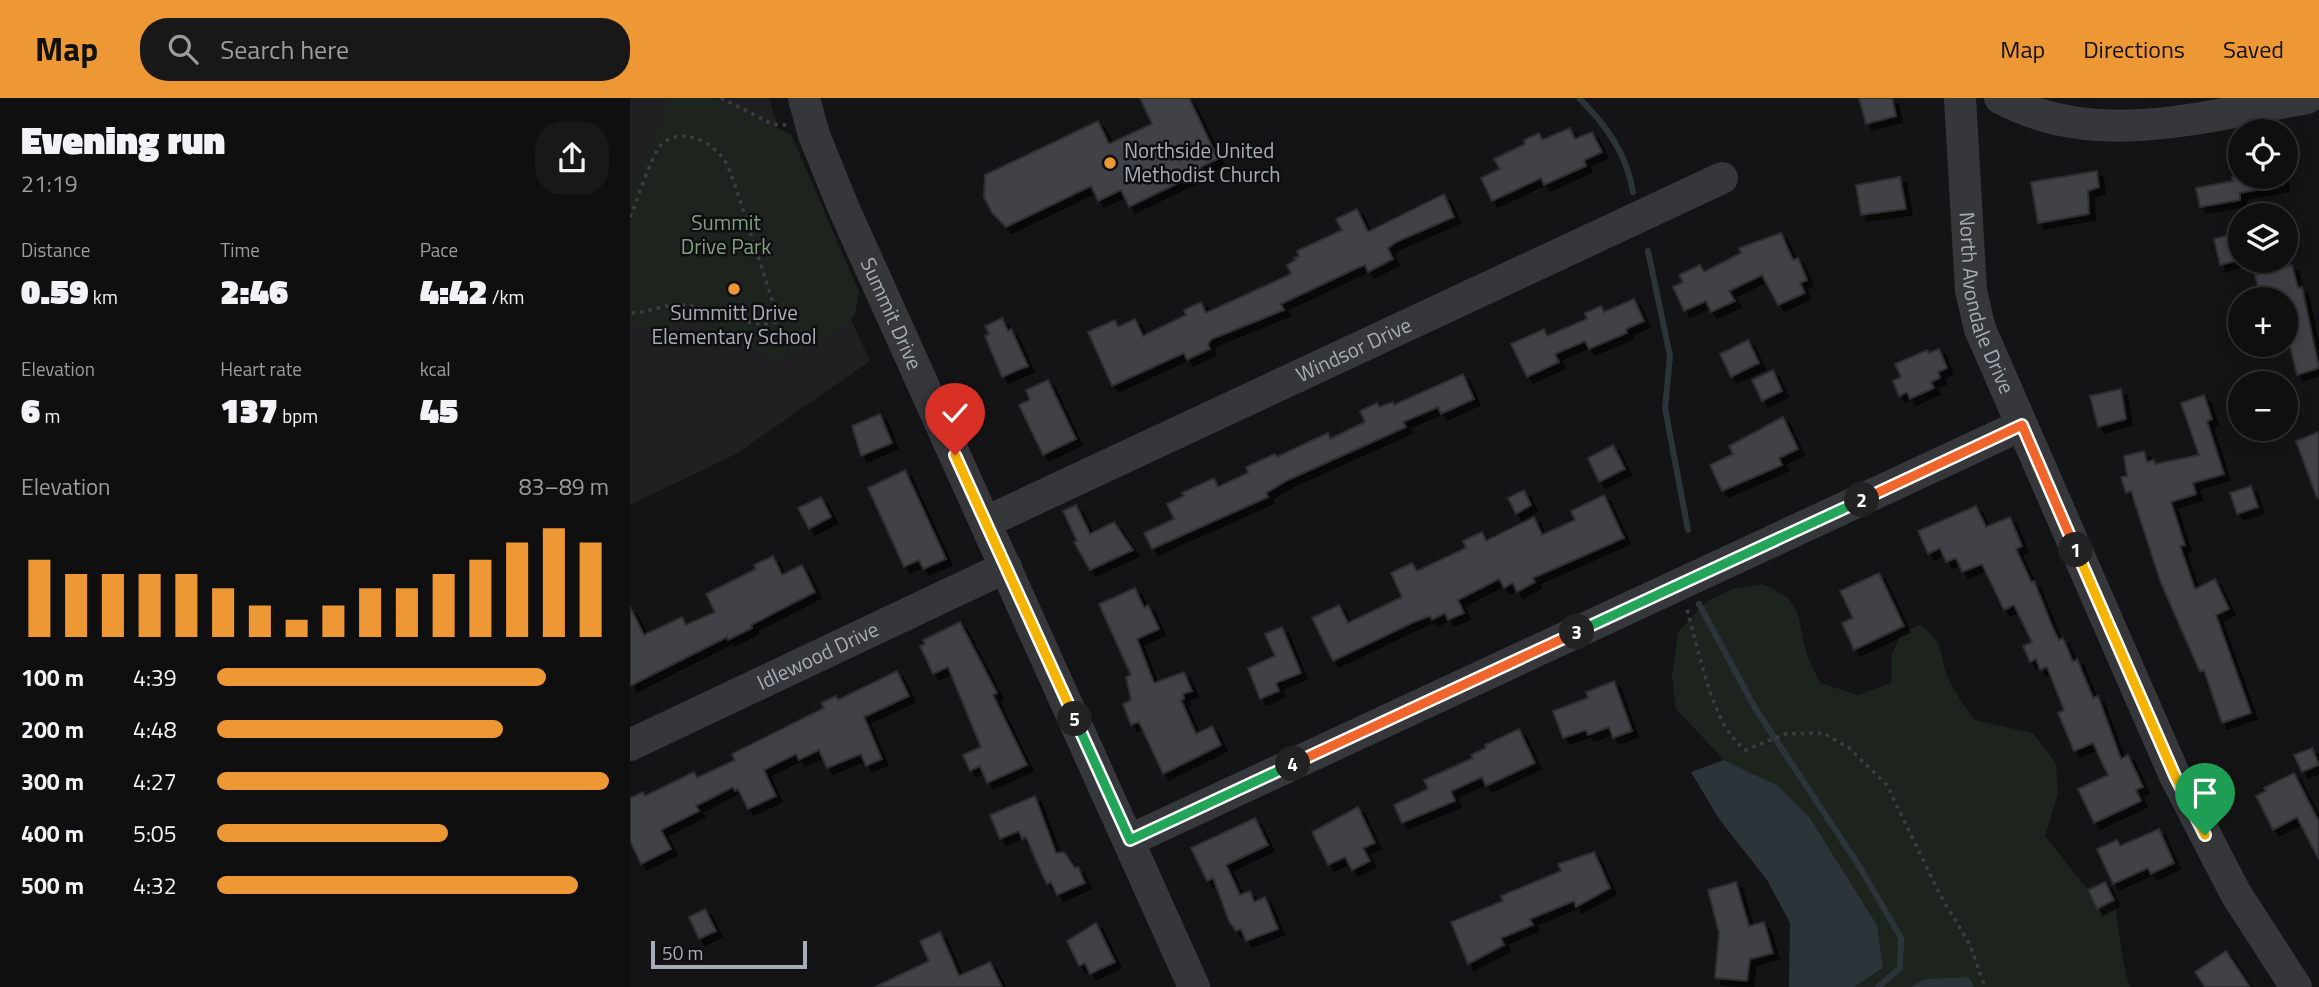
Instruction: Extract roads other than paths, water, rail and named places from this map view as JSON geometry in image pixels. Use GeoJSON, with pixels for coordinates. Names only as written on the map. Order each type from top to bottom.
{"type":"FeatureCollection","features":[{"type":"Feature","properties":{"kind":"street","name":"North Avondale Drive"},"geometry":{"type":"LineString","coordinates":[[1960,98],[1971,291],[1980,329],[2175,776],[2236,894],[2296,987]]}},
{"type":"Feature","properties":{"kind":"street"},"geometry":{"type":"LineString","coordinates":[[2000,98],[2027,112],[2055,120],[2113,128],[2307,98]]}},
{"type":"Feature","properties":{"kind":"street","name":"Summit Drive"},"geometry":{"type":"LineString","coordinates":[[798,111],[814,135],[839,198],[1130,840],[1188,985]]}},
{"type":"Feature","properties":{"kind":"street","name":"Windsor Drive"},"geometry":{"type":"LineString","coordinates":[[986,522],[1722,177]]}},
{"type":"Feature","properties":{"kind":"street"},"geometry":{"type":"LineString","coordinates":[[1130,840],[2022,425]]}},
{"type":"Feature","properties":{"kind":"street","name":"Idlewood Drive"},"geometry":{"type":"LineString","coordinates":[[630,745],[1006,567]]}},
{"type":"Feature","properties":{"kind":"waterway"},"geometry":{"type":"LineString","coordinates":[[1579,98],[1614,141],[1626,165],[1633,192]]}},
{"type":"Feature","properties":{"kind":"waterway"},"geometry":{"type":"LineString","coordinates":[[1648,251],[1670,356],[1665,408],[1688,530]]}},
{"type":"Feature","properties":{"kind":"waterway"},"geometry":{"type":"LineString","coordinates":[[1699,604],[1755,708],[1861,869],[1901,938],[1900,968],[1878,987]]}},
{"type":"Feature","properties":{"kind":"place","name":"Northside United Methodist Church"},"geometry":{"type":"Point","coordinates":[1110,163]}},
{"type":"Feature","properties":{"kind":"place","name":"Summitt Drive Elementary School"},"geometry":{"type":"Point","coordinates":[734,289]}},
{"type":"Feature","properties":{"kind":"park label","name":"Summit Drive Park"},"geometry":{"type":"Point","coordinates":[726,235]}}]}
